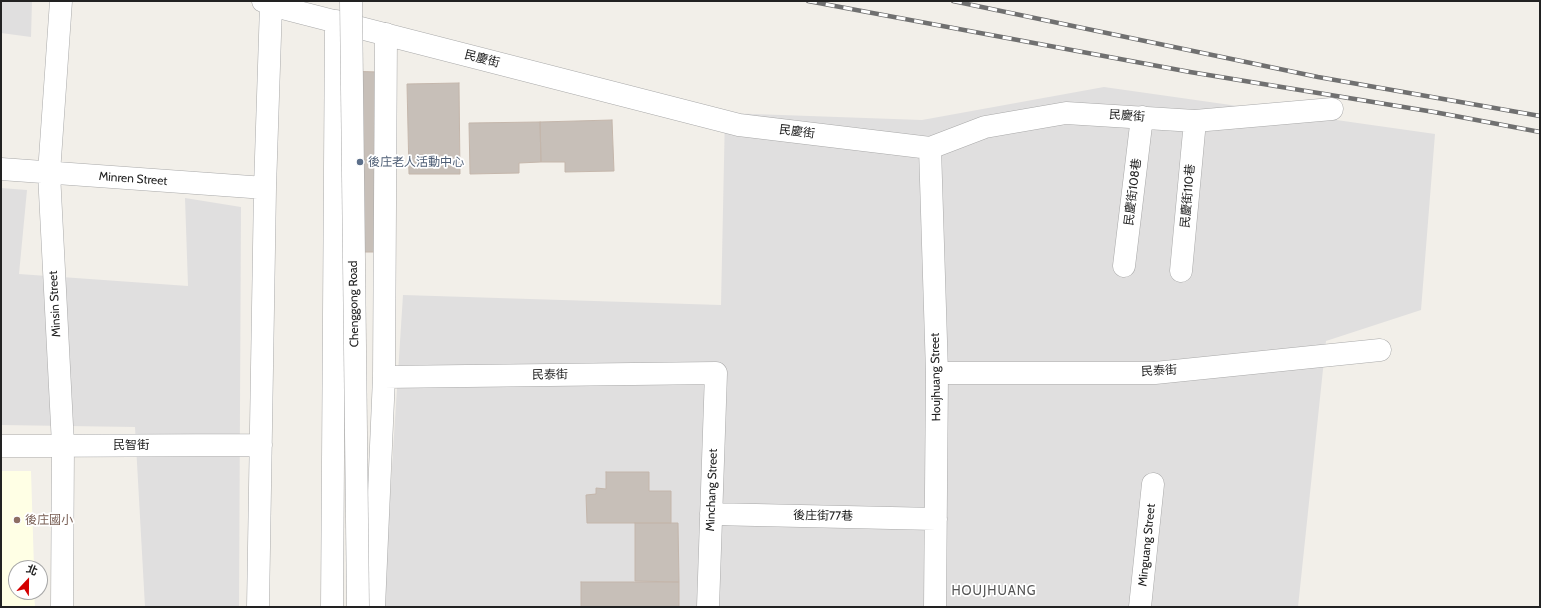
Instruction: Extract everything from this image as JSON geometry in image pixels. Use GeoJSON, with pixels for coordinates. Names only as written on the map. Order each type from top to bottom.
{"type":"FeatureCollection","features":[{"type":"Feature","properties":{"kind":"street","name":"Minsin Street"},"geometry":{"type":"LineString","coordinates":[[61,1],[49,173],[63,445],[62,607]]}},
{"type":"Feature","properties":{"kind":"street","name":"Chenggong Road"},"geometry":{"type":"LineString","coordinates":[[351,1],[358,607]]}},
{"type":"Feature","properties":{"kind":"street","name":"民慶街"},"geometry":{"type":"LineString","coordinates":[[267,3],[740,125],[930,148],[985,127],[1066,112],[1195,121],[1332,109]]}},
{"type":"Feature","properties":{"kind":"street"},"geometry":{"type":"LineString","coordinates":[[258,607],[267,3]]}},
{"type":"Feature","properties":{"kind":"street","name":"Chenggong Road"},"geometry":{"type":"LineString","coordinates":[[332,607],[336,21]]}},
{"type":"Feature","properties":{"kind":"street"},"geometry":{"type":"LineString","coordinates":[[374,607],[384,377],[386,34]]}},
{"type":"Feature","properties":{"kind":"street","name":"民慶街108巷"},"geometry":{"type":"LineString","coordinates":[[1124,266],[1142,117]]}},
{"type":"Feature","properties":{"kind":"street","name":"民慶街110巷"},"geometry":{"type":"LineString","coordinates":[[1181,271],[1195,121]]}},
{"type":"Feature","properties":{"kind":"street","name":"Houjhuang Street"},"geometry":{"type":"LineString","coordinates":[[930,148],[937,373],[935,607]]}},
{"type":"Feature","properties":{"kind":"street","name":"Minren Street"},"geometry":{"type":"LineString","coordinates":[[1,169],[265,188]]}},
{"type":"Feature","properties":{"kind":"street","name":"民泰街"},"geometry":{"type":"LineString","coordinates":[[937,373],[1155,373],[1380,350]]}},
{"type":"Feature","properties":{"kind":"street","name":"民泰街"},"geometry":{"type":"LineString","coordinates":[[384,377],[716,373]]}},
{"type":"Feature","properties":{"kind":"street","name":"Minchang Street"},"geometry":{"type":"LineString","coordinates":[[708,607],[716,373]]}},
{"type":"Feature","properties":{"kind":"street","name":"民智街"},"geometry":{"type":"LineString","coordinates":[[1,446],[261,445]]}},
{"type":"Feature","properties":{"kind":"street","name":"Minguang Street"},"geometry":{"type":"LineString","coordinates":[[1140,607],[1153,484]]}},
{"type":"Feature","properties":{"kind":"street","name":"後庄街77巷"},"geometry":{"type":"LineString","coordinates":[[711,514],[936,519]]}},
{"type":"Feature","properties":{"kind":"shaded area"},"geometry":{"type":"Polygon","coordinates":[[[1,1],[32,1],[31,37],[1,33],[1,1]]]}},
{"type":"Feature","properties":{"kind":"shaded area"},"geometry":{"type":"Polygon","coordinates":[[[1104,87],[1435,134],[1421,310],[1326,341],[1298,607],[383,607],[403,295],[721,305],[725,113],[922,120],[1104,87]]]}},
{"type":"Feature","properties":{"kind":"shaded area"},"geometry":{"type":"Polygon","coordinates":[[[1,188],[27,190],[19,274],[188,286],[185,198],[241,207],[239,607],[145,607],[135,427],[1,425],[1,188]]]}},
{"type":"Feature","properties":{"kind":"shaded area","name":"後庄國小"},"geometry":{"type":"Polygon","coordinates":[[[1,471],[31,471],[34,560],[8,560],[8,600],[35,600],[35,607],[1,607],[1,471]]]}},
{"type":"Feature","properties":{"kind":"building","name":"後庄老人活動中心"},"geometry":{"type":"Polygon","coordinates":[[[344,71],[378,72],[375,252],[342,252],[344,71]]]}},
{"type":"Feature","properties":{"kind":"building"},"geometry":{"type":"Polygon","coordinates":[[[459,83],[460,174],[409,174],[407,84],[459,83]]]}},
{"type":"Feature","properties":{"kind":"building"},"geometry":{"type":"Polygon","coordinates":[[[612,120],[614,171],[565,172],[565,162],[541,162],[540,122],[612,120]]]}},
{"type":"Feature","properties":{"kind":"building"},"geometry":{"type":"Polygon","coordinates":[[[540,122],[541,162],[519,163],[519,173],[470,174],[469,123],[540,122]]]}},
{"type":"Feature","properties":{"kind":"building"},"geometry":{"type":"Polygon","coordinates":[[[606,472],[649,472],[649,491],[671,491],[671,523],[587,523],[586,495],[596,494],[596,488],[606,489],[606,472]]]}},
{"type":"Feature","properties":{"kind":"building"},"geometry":{"type":"Polygon","coordinates":[[[635,523],[678,523],[679,582],[635,581],[635,523]]]}},
{"type":"Feature","properties":{"kind":"building"},"geometry":{"type":"Polygon","coordinates":[[[581,582],[679,582],[679,607],[581,607],[581,582]]]}},
{"type":"Feature","properties":{"kind":"railway"},"geometry":{"type":"LineString","coordinates":[[808,1],[1190,72],[1434,112],[1540,132]]}},
{"type":"Feature","properties":{"kind":"railway"},"geometry":{"type":"LineString","coordinates":[[953,1],[1318,77],[1540,116]]}},
{"type":"Feature","properties":{"kind":"place","name":"後庄老人活動中心"},"geometry":{"type":"Point","coordinates":[360,162]}},
{"type":"Feature","properties":{"kind":"place","name":"後庄國小"},"geometry":{"type":"Point","coordinates":[17,520]}},
{"type":"Feature","properties":{"kind":"district","name":"HOUJHUANG"},"geometry":{"type":"Point","coordinates":[994,591]}}]}
